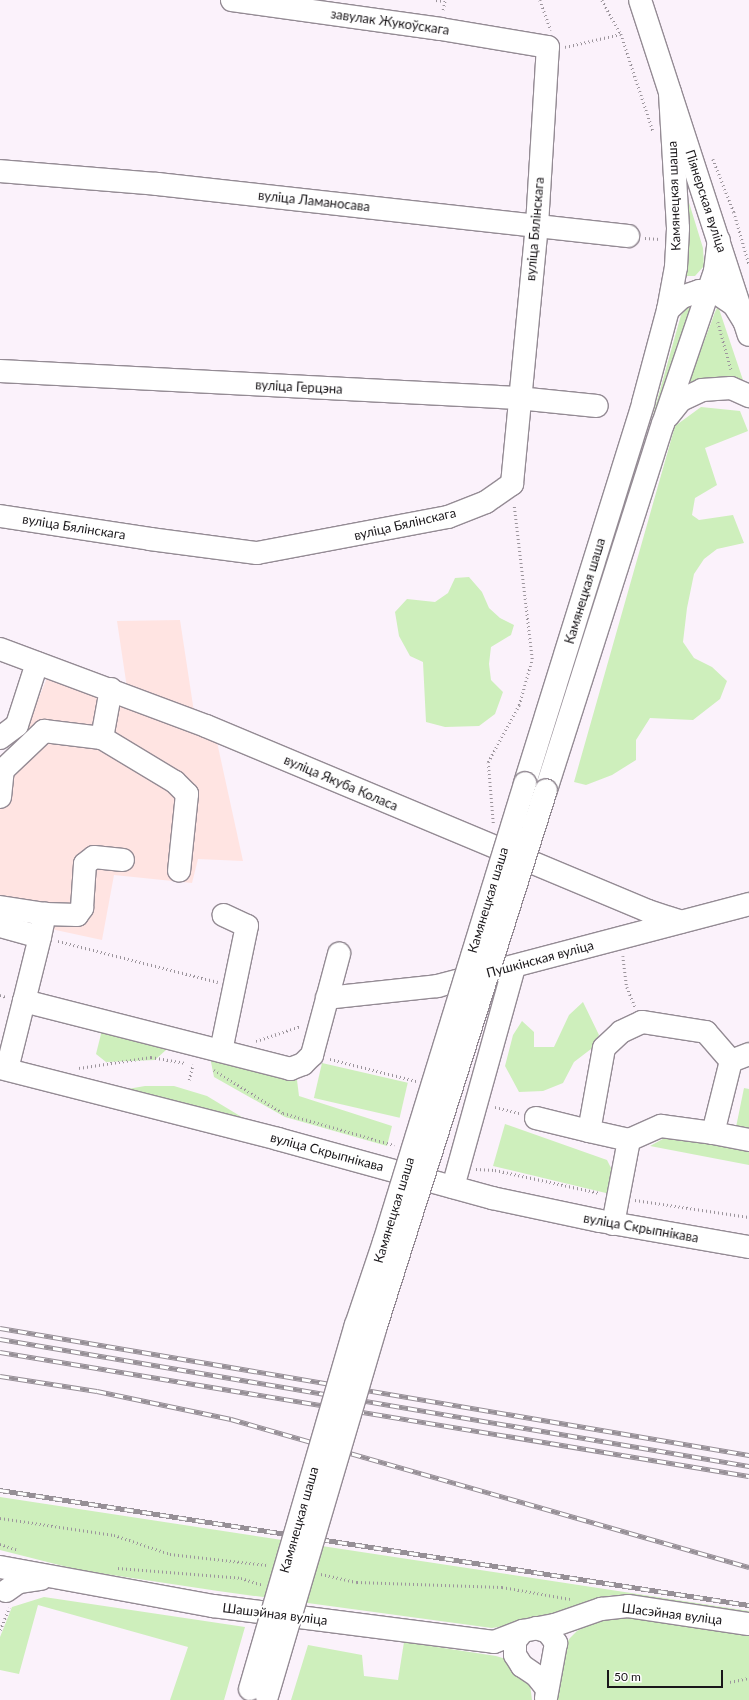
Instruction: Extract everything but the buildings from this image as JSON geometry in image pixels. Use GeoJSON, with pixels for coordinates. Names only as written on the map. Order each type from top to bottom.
{"type":"FeatureCollection","features":[{"type":"Feature","properties":{"kind":"main road","name":"завулак Жукоўскага"},"geometry":{"type":"LineString","coordinates":[[232,0],[360,8],[553,43]]}},
{"type":"Feature","properties":{"kind":"main road","name":"Піянерская вуліца"},"geometry":{"type":"LineString","coordinates":[[640,0],[747,329]]}},
{"type":"Feature","properties":{"kind":"main road","name":"вуліца Бялінскага"},"geometry":{"type":"LineString","coordinates":[[0,516],[257,553],[448,517],[486,502],[512,484],[518,398],[537,225],[553,43]]}},
{"type":"Feature","properties":{"kind":"main road","name":"Камянецкая шаша"},"geometry":{"type":"LineString","coordinates":[[257,1696],[356,1325],[384,1242],[640,411],[668,310],[676,267],[678,228],[670,92]]}},
{"type":"Feature","properties":{"kind":"main road","name":"вуліца Ламаносава"},"geometry":{"type":"LineString","coordinates":[[0,171],[157,184],[628,236]]}},
{"type":"Feature","properties":{"kind":"main road","name":"Камянецкая шаша"},"geometry":{"type":"LineString","coordinates":[[257,1696],[663,424],[715,271],[719,240]]}},
{"type":"Feature","properties":{"kind":"main road"},"geometry":{"type":"LineString","coordinates":[[668,310],[682,297],[699,291],[708,292],[723,296],[734,305],[747,329]]}},
{"type":"Feature","properties":{"kind":"main road","name":"вуліца Герцэна"},"geometry":{"type":"LineString","coordinates":[[0,371],[518,398],[597,406]]}},
{"type":"Feature","properties":{"kind":"main road"},"geometry":{"type":"LineString","coordinates":[[663,424],[681,400],[702,390],[731,388],[749,396]]}},
{"type":"Feature","properties":{"kind":"main road","name":"вуліца Якуба Коласа"},"geometry":{"type":"LineString","coordinates":[[0,649],[111,689],[206,726],[495,848],[648,911],[680,922]]}},
{"type":"Feature","properties":{"kind":"main road"},"geometry":{"type":"LineString","coordinates":[[0,738],[17,724],[38,663]]}},
{"type":"Feature","properties":{"kind":"main road"},"geometry":{"type":"LineString","coordinates":[[102,738],[111,689]]}},
{"type":"Feature","properties":{"kind":"main road"},"geometry":{"type":"LineString","coordinates":[[0,797],[3,770],[44,731],[102,738],[175,782],[187,794],[179,871]]}},
{"type":"Feature","properties":{"kind":"main road"},"geometry":{"type":"LineString","coordinates":[[0,907],[45,914],[77,915],[82,908],[85,864],[94,857],[123,860]]}},
{"type":"Feature","properties":{"kind":"main road","name":"Пушкінская вуліца"},"geometry":{"type":"LineString","coordinates":[[324,1008],[437,986],[749,904]]}},
{"type":"Feature","properties":{"kind":"main road"},"geometry":{"type":"LineString","coordinates":[[4,1068],[24,1001],[45,914]]}},
{"type":"Feature","properties":{"kind":"main road"},"geometry":{"type":"LineString","coordinates":[[215,1060],[234,986],[247,926],[223,915]]}},
{"type":"Feature","properties":{"kind":"main road"},"geometry":{"type":"LineString","coordinates":[[0,926],[40,937]]}},
{"type":"Feature","properties":{"kind":"main road"},"geometry":{"type":"LineString","coordinates":[[24,1001],[215,1060],[290,1069],[303,1064],[312,1055],[339,954]]}},
{"type":"Feature","properties":{"kind":"main road"},"geometry":{"type":"LineString","coordinates":[[453,1187],[469,1167],[514,967]]}},
{"type":"Feature","properties":{"kind":"main road"},"geometry":{"type":"LineString","coordinates":[[589,1131],[604,1048],[621,1032],[642,1022],[706,1032],[740,1057],[713,1133]]}},
{"type":"Feature","properties":{"kind":"main road","name":"вуліца Скрыпнікава"},"geometry":{"type":"LineString","coordinates":[[4,1068],[269,1136],[453,1187],[612,1224],[749,1247]]}},
{"type":"Feature","properties":{"kind":"main road"},"geometry":{"type":"LineString","coordinates":[[536,1118],[629,1140],[661,1126],[713,1133],[749,1140]]}},
{"type":"Feature","properties":{"kind":"main road"},"geometry":{"type":"LineString","coordinates":[[612,1224],[629,1140]]}},
{"type":"Feature","properties":{"kind":"main road"},"geometry":{"type":"LineString","coordinates":[[0,1568],[58,1579]]}},
{"type":"Feature","properties":{"kind":"main road"},"geometry":{"type":"LineString","coordinates":[[0,1568],[6,1578],[3,1595]]}},
{"type":"Feature","properties":{"kind":"main road"},"geometry":{"type":"LineString","coordinates":[[3,1595],[19,1582],[28,1580],[58,1579]]}},
{"type":"Feature","properties":{"kind":"main road","name":"Шашэйная вуліца"},"geometry":{"type":"LineString","coordinates":[[58,1579],[213,1606],[494,1642],[504,1647],[522,1665],[546,1695]]}},
{"type":"Feature","properties":{"kind":"main road","name":"Шасэйная вуліца"},"geometry":{"type":"LineString","coordinates":[[530,1629],[573,1620],[601,1609],[628,1606],[749,1624]]}},
{"type":"Feature","properties":{"kind":"main road"},"geometry":{"type":"LineString","coordinates":[[546,1695],[556,1653],[564,1630],[573,1620]]}},
{"type":"Feature","properties":{"kind":"main road"},"geometry":{"type":"LineString","coordinates":[[530,1629],[553,1637],[556,1653],[547,1667],[541,1669],[522,1665],[514,1648],[515,1641],[530,1629]]}},
{"type":"Feature","properties":{"kind":"main road","name":"Шашэйная вуліца"},"geometry":{"type":"LineString","coordinates":[[494,1642],[530,1629]]}},
{"type":"Feature","properties":{"kind":"path"},"geometry":{"type":"LineString","coordinates":[[436,0],[444,2]]}},
{"type":"Feature","properties":{"kind":"path"},"geometry":{"type":"LineString","coordinates":[[540,0],[553,43],[621,34]]}},
{"type":"Feature","properties":{"kind":"path"},"geometry":{"type":"LineString","coordinates":[[602,0],[621,34],[653,133]]}},
{"type":"Feature","properties":{"kind":"path"},"geometry":{"type":"LineString","coordinates":[[713,159],[734,212],[749,264]]}},
{"type":"Feature","properties":{"kind":"path"},"geometry":{"type":"LineString","coordinates":[[744,248],[749,248]]}},
{"type":"Feature","properties":{"kind":"path"},"geometry":{"type":"LineString","coordinates":[[718,321],[732,372]]}},
{"type":"Feature","properties":{"kind":"path"},"geometry":{"type":"LineString","coordinates":[[495,848],[488,762],[519,705],[532,659],[512,484]]}},
{"type":"Feature","properties":{"kind":"path"},"geometry":{"type":"LineString","coordinates":[[40,937],[234,986]]}},
{"type":"Feature","properties":{"kind":"path"},"geometry":{"type":"LineString","coordinates":[[620,937],[627,987],[642,1022]]}},
{"type":"Feature","properties":{"kind":"path"},"geometry":{"type":"LineString","coordinates":[[254,1041],[324,1008]]}},
{"type":"Feature","properties":{"kind":"path"},"geometry":{"type":"LineString","coordinates":[[78,1069],[151,1057],[198,1065]]}},
{"type":"Feature","properties":{"kind":"path"},"geometry":{"type":"LineString","coordinates":[[215,1060],[283,1113],[401,1147]]}},
{"type":"Feature","properties":{"kind":"path"},"geometry":{"type":"LineString","coordinates":[[189,1080],[193,1064]]}},
{"type":"Feature","properties":{"kind":"path"},"geometry":{"type":"LineString","coordinates":[[0,1544],[22,1552]]}},
{"type":"Feature","properties":{"kind":"path"},"geometry":{"type":"LineString","coordinates":[[114,1568],[241,1578],[269,1588]]}},
{"type":"Feature","properties":{"kind":"path"},"geometry":{"type":"LineString","coordinates":[[0,1619],[4,1620]]}},
{"type":"Feature","properties":{"kind":"path"},"geometry":{"type":"LineString","coordinates":[[730,1682],[749,1678]]}},
{"type":"Feature","properties":{"kind":"shaded area"},"geometry":{"type":"Polygon","coordinates":[[[180,620],[194,712],[127,688],[117,621],[180,620]]]}},
{"type":"Feature","properties":{"kind":"shaded area"},"geometry":{"type":"Polygon","coordinates":[[[47,678],[217,742],[243,861],[198,859],[192,883],[114,875],[102,940],[0,918],[0,756],[23,736],[47,678]]]}},
{"type":"Feature","properties":{"kind":"green space"},"geometry":{"type":"Polygon","coordinates":[[[687,196],[703,248],[704,266],[695,276],[686,276],[689,248],[687,196]]]}},
{"type":"Feature","properties":{"kind":"green space"},"geometry":{"type":"Polygon","coordinates":[[[718,306],[746,389],[686,390],[715,312],[718,306]]]}},
{"type":"Feature","properties":{"kind":"green space"},"geometry":{"type":"Polygon","coordinates":[[[688,307],[695,307],[637,472],[681,315],[688,307]]]}},
{"type":"Feature","properties":{"kind":"green space"},"geometry":{"type":"Polygon","coordinates":[[[701,407],[740,411],[748,431],[705,448],[717,485],[695,498],[692,515],[699,520],[733,515],[744,543],[717,549],[704,559],[694,574],[687,608],[683,642],[694,658],[712,667],[727,681],[720,699],[693,720],[650,718],[636,740],[636,760],[612,775],[586,785],[574,782],[675,426],[701,407]]]}},
{"type":"Feature","properties":{"kind":"green space"},"geometry":{"type":"Polygon","coordinates":[[[469,577],[482,592],[489,608],[500,618],[514,625],[511,635],[491,647],[489,664],[491,680],[503,692],[495,714],[479,726],[445,727],[426,722],[423,662],[410,656],[399,636],[395,612],[407,599],[435,602],[448,593],[455,578],[469,577]]]}},
{"type":"Feature","properties":{"kind":"green space"},"geometry":{"type":"Polygon","coordinates":[[[583,1002],[599,1035],[591,1049],[574,1062],[563,1083],[543,1091],[519,1092],[505,1066],[513,1035],[522,1021],[534,1032],[534,1047],[554,1047],[569,1015],[583,1002]]]}},
{"type":"Feature","properties":{"kind":"green space"},"geometry":{"type":"Polygon","coordinates":[[[106,1014],[167,1049],[155,1060],[106,1062],[96,1054],[106,1014]]]}},
{"type":"Feature","properties":{"kind":"green space"},"geometry":{"type":"Polygon","coordinates":[[[210,1057],[297,1080],[299,1096],[392,1126],[387,1146],[285,1117],[214,1077],[210,1057]]]}},
{"type":"Feature","properties":{"kind":"green space"},"geometry":{"type":"Polygon","coordinates":[[[322,1063],[408,1083],[400,1118],[314,1098],[322,1063]]]}},
{"type":"Feature","properties":{"kind":"green space"},"geometry":{"type":"Polygon","coordinates":[[[145,1086],[174,1086],[207,1096],[245,1119],[122,1090],[145,1086]]]}},
{"type":"Feature","properties":{"kind":"green space"},"geometry":{"type":"Polygon","coordinates":[[[744,1088],[749,1089],[749,1134],[735,1132],[744,1088]]]}},
{"type":"Feature","properties":{"kind":"green space"},"geometry":{"type":"Polygon","coordinates":[[[505,1124],[607,1160],[614,1174],[610,1194],[493,1166],[505,1124]]]}},
{"type":"Feature","properties":{"kind":"green space"},"geometry":{"type":"Polygon","coordinates":[[[670,1135],[749,1150],[749,1165],[650,1146],[670,1135]]]}},
{"type":"Feature","properties":{"kind":"green space"},"geometry":{"type":"Polygon","coordinates":[[[0,1497],[749,1611],[749,1615],[612,1595],[548,1619],[492,1628],[218,1591],[79,1570],[0,1550],[0,1497]]]}},
{"type":"Feature","properties":{"kind":"green space"},"geometry":{"type":"Polygon","coordinates":[[[44,1597],[245,1627],[224,1700],[170,1700],[188,1647],[38,1605],[19,1674],[0,1670],[0,1637],[12,1607],[44,1597]]]}},
{"type":"Feature","properties":{"kind":"green space"},"geometry":{"type":"Polygon","coordinates":[[[628,1615],[749,1633],[749,1700],[556,1700],[565,1645],[570,1638],[577,1631],[596,1621],[628,1615]]]}},
{"type":"Feature","properties":{"kind":"green space"},"geometry":{"type":"Polygon","coordinates":[[[404,1642],[496,1656],[506,1659],[530,1684],[532,1700],[291,1700],[308,1645],[362,1655],[364,1676],[398,1680],[404,1642]]]}},
{"type":"Feature","properties":{"kind":"railway"},"geometry":{"type":"LineString","coordinates":[[0,1328],[749,1455]]}},
{"type":"Feature","properties":{"kind":"railway"},"geometry":{"type":"LineString","coordinates":[[0,1339],[749,1466]]}},
{"type":"Feature","properties":{"kind":"railway"},"geometry":{"type":"LineString","coordinates":[[0,1352],[749,1476]]}},
{"type":"Feature","properties":{"kind":"railway"},"geometry":{"type":"LineString","coordinates":[[0,1376],[97,1391],[231,1419],[749,1567]]}},
{"type":"Feature","properties":{"kind":"railway"},"geometry":{"type":"LineString","coordinates":[[0,1490],[749,1605]]}}]}
